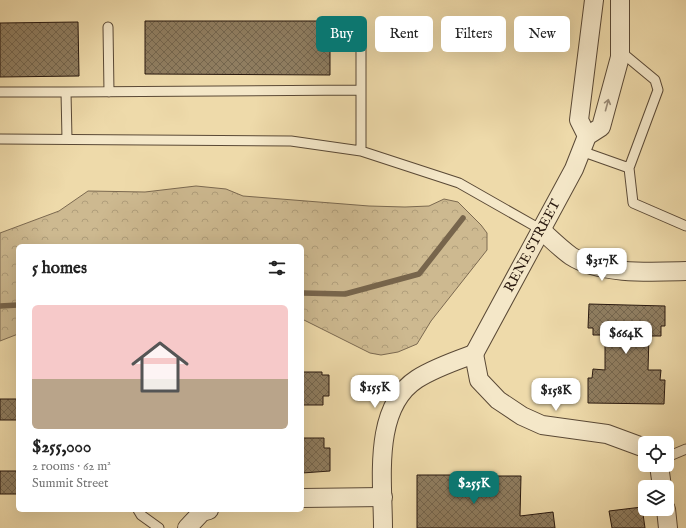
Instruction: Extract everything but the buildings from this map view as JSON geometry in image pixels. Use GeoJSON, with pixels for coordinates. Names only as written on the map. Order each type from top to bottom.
{"type":"FeatureCollection","features":[{"type":"Feature","properties":{"kind":"street"},"geometry":{"type":"LineString","coordinates":[[584,143],[579,120],[594,0]]}},
{"type":"Feature","properties":{"kind":"street","name":"RENE STREET"},"geometry":{"type":"LineString","coordinates":[[474,354],[540,229],[574,169],[584,143],[601,127],[620,57],[620,0]]}},
{"type":"Feature","properties":{"kind":"street"},"geometry":{"type":"LineString","coordinates":[[540,229],[571,256],[599,267],[628,272],[686,271]]}},
{"type":"Feature","properties":{"kind":"street"},"geometry":{"type":"LineString","coordinates":[[383,528],[384,435],[390,412],[396,402],[416,379],[451,362],[474,354],[479,380],[498,400],[522,416],[542,425],[607,434],[638,445]]}},
{"type":"Feature","properties":{"kind":"street"},"geometry":{"type":"LineString","coordinates":[[304,498],[383,497]]}},
{"type":"Feature","properties":{"kind":"street"},"geometry":{"type":"LineString","coordinates":[[187,528],[202,512]]}},
{"type":"Feature","properties":{"kind":"street"},"geometry":{"type":"LineString","coordinates":[[667,516],[668,528]]}},
{"type":"Feature","properties":{"kind":"lane"},"geometry":{"type":"LineString","coordinates":[[108,27],[110,92]]}},
{"type":"Feature","properties":{"kind":"lane"},"geometry":{"type":"LineString","coordinates":[[620,51],[656,80],[658,90],[629,168],[632,204],[686,226]]}},
{"type":"Feature","properties":{"kind":"lane"},"geometry":{"type":"LineString","coordinates":[[360,52],[360,151]]}},
{"type":"Feature","properties":{"kind":"lane"},"geometry":{"type":"LineString","coordinates":[[0,92],[360,90]]}},
{"type":"Feature","properties":{"kind":"lane"},"geometry":{"type":"LineString","coordinates":[[66,92],[67,139]]}},
{"type":"Feature","properties":{"kind":"lane"},"geometry":{"type":"LineString","coordinates":[[0,138],[292,141],[360,151],[459,183],[540,229]]}},
{"type":"Feature","properties":{"kind":"lane"},"geometry":{"type":"LineString","coordinates":[[584,143],[629,168]]}},
{"type":"Feature","properties":{"kind":"lane"},"geometry":{"type":"LineString","coordinates":[[674,454],[686,449]]}},
{"type":"Feature","properties":{"kind":"lane"},"geometry":{"type":"LineString","coordinates":[[139,512],[141,515],[160,528]]}},
{"type":"Feature","properties":{"kind":"green space"},"geometry":{"type":"Polygon","coordinates":[[[196,186],[226,189],[243,196],[369,206],[405,207],[429,206],[444,199],[458,202],[481,225],[487,233],[487,250],[431,321],[417,344],[398,352],[381,355],[370,353],[304,320],[304,244],[16,244],[16,335],[0,341],[0,233],[59,211],[88,191],[145,192],[196,186]]]}},
{"type":"Feature","properties":{"kind":"waterway"},"geometry":{"type":"LineString","coordinates":[[304,293],[345,294],[419,274],[463,218]]}},
{"type":"Feature","properties":{"kind":"waterway"},"geometry":{"type":"LineString","coordinates":[[0,306],[16,305]]}}]}
